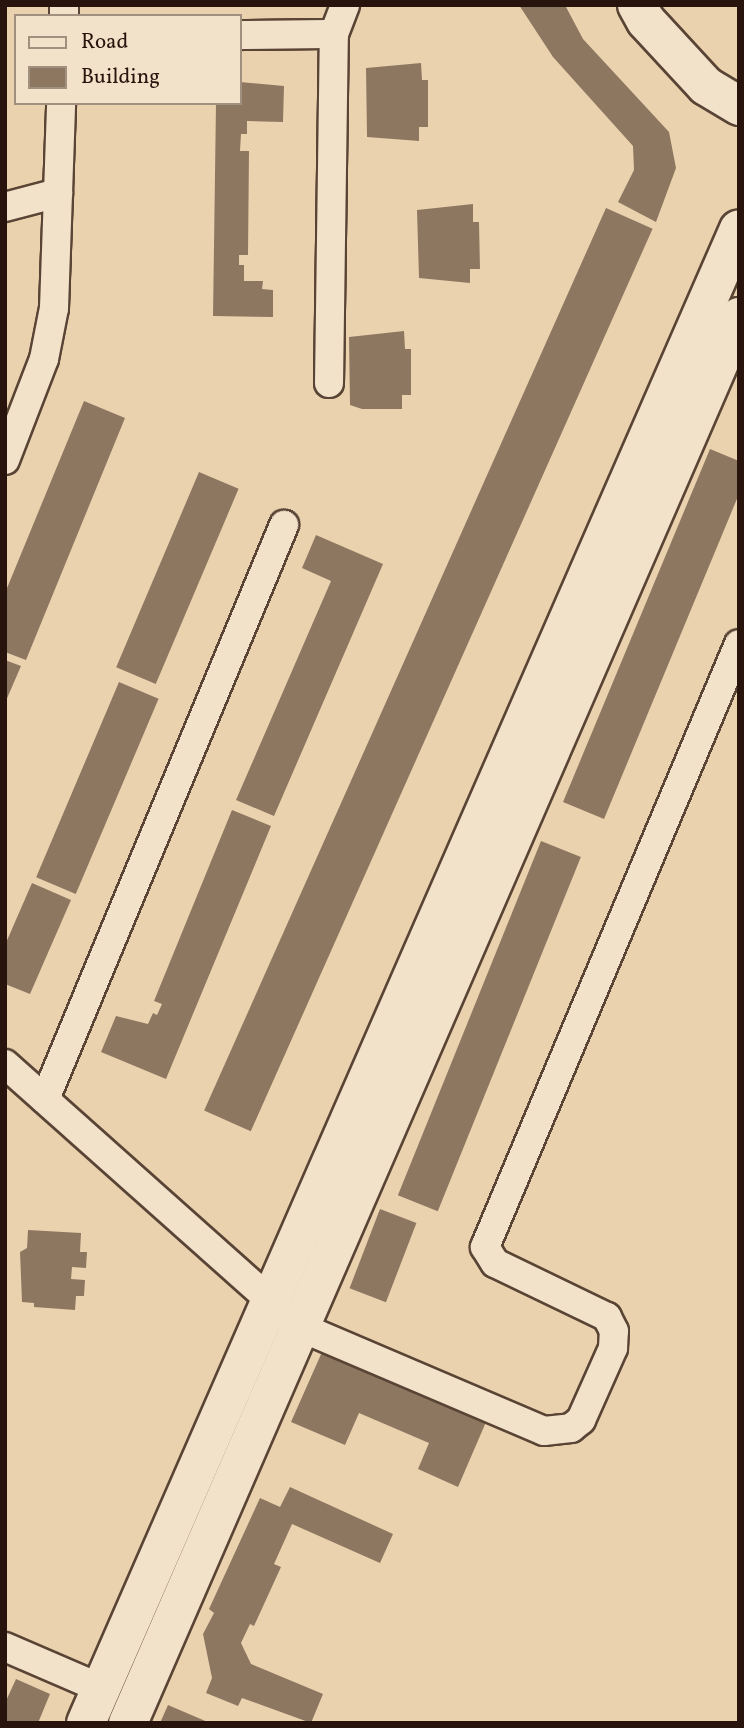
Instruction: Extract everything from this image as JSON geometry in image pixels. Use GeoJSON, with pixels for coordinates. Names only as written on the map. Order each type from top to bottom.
{"type":"FeatureCollection","features":[{"type":"Feature","properties":{"kind":"main road"},"geometry":{"type":"LineString","coordinates":[[638,5],[646,22],[706,86],[739,106]]}},
{"type":"Feature","properties":{"kind":"main road"},"geometry":{"type":"LineString","coordinates":[[128,1723],[286,1314],[739,229]]}},
{"type":"Feature","properties":{"kind":"main road"},"geometry":{"type":"LineString","coordinates":[[86,1723],[100,1688],[286,1314],[739,317]]}},
{"type":"Feature","properties":{"kind":"street"},"geometry":{"type":"LineString","coordinates":[[329,383],[334,34],[345,5]]}},
{"type":"Feature","properties":{"kind":"street"},"geometry":{"type":"LineString","coordinates":[[242,35],[334,34]]}},
{"type":"Feature","properties":{"kind":"street"},"geometry":{"type":"LineString","coordinates":[[5,460],[44,359],[54,307],[61,105]]}},
{"type":"Feature","properties":{"kind":"street"},"geometry":{"type":"LineString","coordinates":[[5,207],[58,193]]}},
{"type":"Feature","properties":{"kind":"street"},"geometry":{"type":"LineString","coordinates":[[45,1099],[284,525]]}},
{"type":"Feature","properties":{"kind":"street"},"geometry":{"type":"LineString","coordinates":[[5,1064],[286,1314],[544,1431],[571,1428],[581,1420],[613,1348],[614,1331],[607,1317],[495,1263],[485,1247],[739,644]]}},
{"type":"Feature","properties":{"kind":"street"},"geometry":{"type":"LineString","coordinates":[[5,1647],[100,1688]]}},
{"type":"Feature","properties":{"kind":"building"},"geometry":{"type":"Polygon","coordinates":[[[519,5],[565,5],[583,39],[669,132],[676,168],[656,222],[618,202],[634,170],[633,146],[553,57],[519,5]]]}},
{"type":"Feature","properties":{"kind":"building"},"geometry":{"type":"Polygon","coordinates":[[[421,63],[422,80],[428,80],[428,127],[419,127],[419,141],[367,137],[366,68],[421,63]]]}},
{"type":"Feature","properties":{"kind":"building"},"geometry":{"type":"Polygon","coordinates":[[[242,82],[284,86],[283,122],[247,121],[247,134],[241,134],[240,151],[249,151],[248,255],[239,255],[239,265],[244,265],[244,281],[263,281],[262,289],[273,290],[273,317],[213,316],[216,105],[242,105],[242,82]]]}},
{"type":"Feature","properties":{"kind":"building"},"geometry":{"type":"Polygon","coordinates":[[[473,204],[473,222],[479,222],[480,269],[470,269],[470,283],[419,278],[417,210],[473,204]]]}},
{"type":"Feature","properties":{"kind":"building"},"geometry":{"type":"Polygon","coordinates":[[[606,208],[653,229],[251,1131],[204,1111],[606,208]]]}},
{"type":"Feature","properties":{"kind":"building"},"geometry":{"type":"Polygon","coordinates":[[[404,331],[405,349],[411,349],[411,395],[402,395],[402,409],[362,409],[350,405],[349,337],[404,331]]]}},
{"type":"Feature","properties":{"kind":"building"},"geometry":{"type":"Polygon","coordinates":[[[84,401],[125,418],[26,660],[5,652],[5,593],[84,401]]]}},
{"type":"Feature","properties":{"kind":"building"},"geometry":{"type":"Polygon","coordinates":[[[710,449],[739,461],[739,494],[604,819],[563,802],[710,449]]]}},
{"type":"Feature","properties":{"kind":"building"},"geometry":{"type":"Polygon","coordinates":[[[199,472],[239,489],[156,684],[116,667],[199,472]]]}},
{"type":"Feature","properties":{"kind":"building"},"geometry":{"type":"Polygon","coordinates":[[[316,535],[383,564],[274,816],[236,800],[331,581],[302,568],[316,535]]]}},
{"type":"Feature","properties":{"kind":"building"},"geometry":{"type":"Polygon","coordinates":[[[5,660],[21,666],[5,703],[5,660]]]}},
{"type":"Feature","properties":{"kind":"building"},"geometry":{"type":"Polygon","coordinates":[[[119,682],[159,699],[76,894],[36,877],[119,682]]]}},
{"type":"Feature","properties":{"kind":"building"},"geometry":{"type":"Polygon","coordinates":[[[232,810],[271,826],[166,1079],[101,1052],[116,1016],[148,1024],[153,1013],[157,1015],[162,1004],[154,1001],[232,810]]]}},
{"type":"Feature","properties":{"kind":"building"},"geometry":{"type":"Polygon","coordinates":[[[541,841],[581,857],[438,1211],[398,1195],[541,841]]]}},
{"type":"Feature","properties":{"kind":"building"},"geometry":{"type":"Polygon","coordinates":[[[32,883],[71,900],[30,994],[5,984],[5,945],[32,883]]]}},
{"type":"Feature","properties":{"kind":"building"},"geometry":{"type":"Polygon","coordinates":[[[380,1209],[416,1223],[386,1302],[350,1288],[380,1209]]]}},
{"type":"Feature","properties":{"kind":"building"},"geometry":{"type":"Polygon","coordinates":[[[28,1230],[81,1233],[80,1252],[87,1252],[86,1268],[72,1267],[71,1279],[85,1280],[84,1296],[76,1296],[75,1310],[34,1307],[34,1303],[22,1302],[20,1252],[27,1248],[28,1230]]]}},
{"type":"Feature","properties":{"kind":"building"},"geometry":{"type":"Polygon","coordinates":[[[322,1352],[486,1422],[458,1487],[418,1469],[429,1443],[359,1413],[345,1445],[291,1422],[322,1352]]]}},
{"type":"Feature","properties":{"kind":"building"},"geometry":{"type":"Polygon","coordinates":[[[290,1487],[393,1534],[380,1563],[292,1524],[274,1564],[281,1567],[254,1626],[250,1624],[241,1643],[251,1664],[323,1694],[311,1723],[242,1698],[238,1706],[206,1693],[212,1678],[203,1634],[214,1613],[209,1609],[260,1498],[280,1507],[290,1487]]]}},
{"type":"Feature","properties":{"kind":"building"},"geometry":{"type":"Polygon","coordinates":[[[16,1679],[50,1694],[38,1723],[5,1723],[5,1703],[16,1679]]]}},
{"type":"Feature","properties":{"kind":"building"},"geometry":{"type":"Polygon","coordinates":[[[168,1705],[210,1723],[160,1723],[168,1705]]]}}]}
